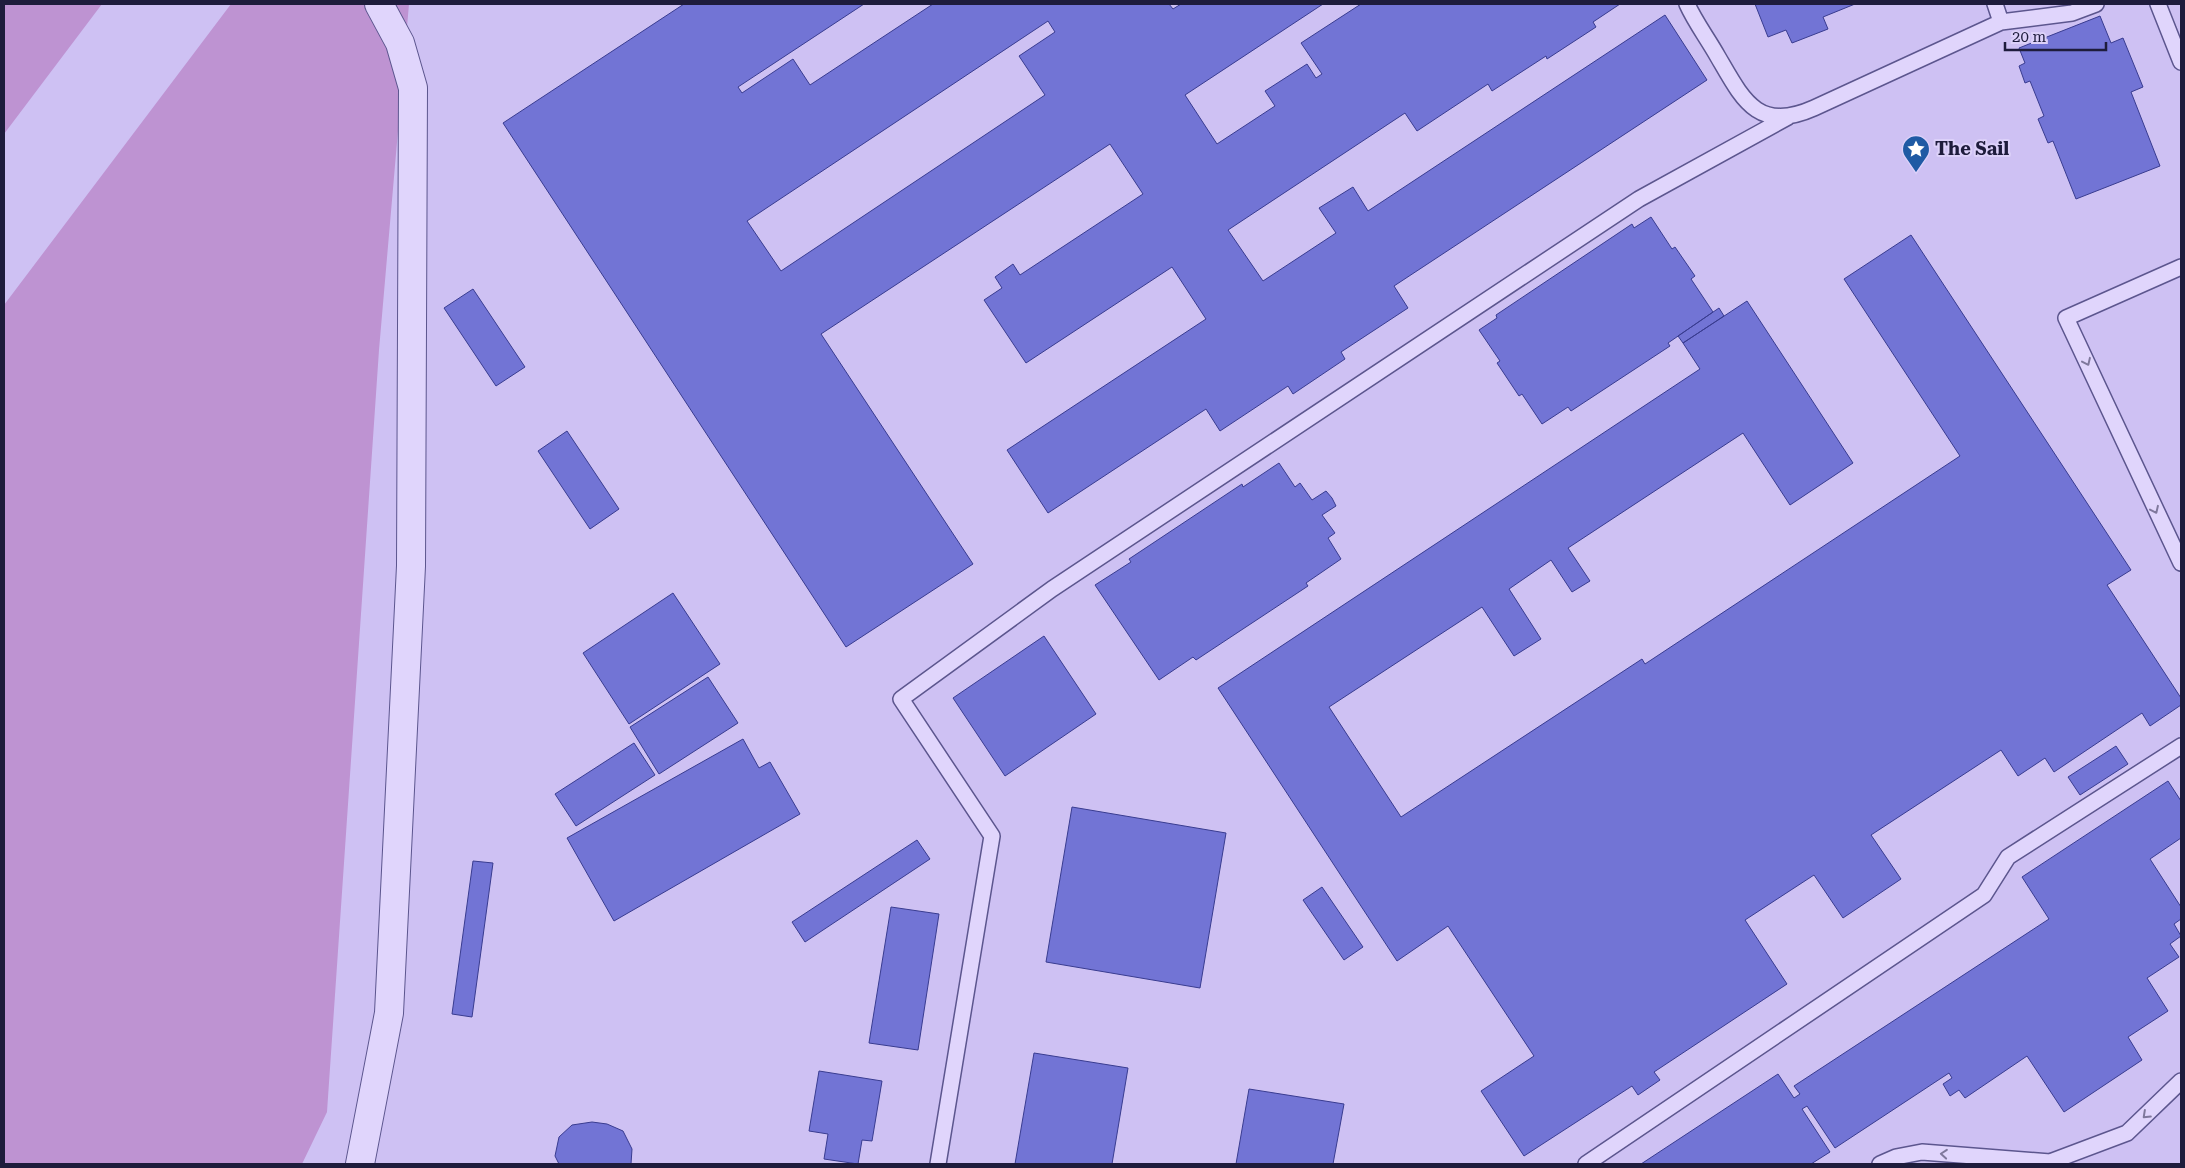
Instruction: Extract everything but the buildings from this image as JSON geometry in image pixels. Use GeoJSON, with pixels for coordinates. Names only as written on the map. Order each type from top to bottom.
{"type":"FeatureCollection","features":[{"type":"Feature","properties":{"kind":"street"},"geometry":{"type":"LineString","coordinates":[[360,1164],[388,1013],[411,566],[413,88],[400,43],[379,4]]}},
{"type":"Feature","properties":{"kind":"lane"},"geometry":{"type":"LineString","coordinates":[[1687,4],[1742,97],[1761,113],[1788,117]]}},
{"type":"Feature","properties":{"kind":"lane"},"geometry":{"type":"LineString","coordinates":[[1994,4],[2001,22]]}},
{"type":"Feature","properties":{"kind":"lane"},"geometry":{"type":"LineString","coordinates":[[938,1164],[992,836],[901,699],[1052,589],[1639,199],[1788,117],[1814,108],[2001,22],[2072,13],[2096,4]]}},
{"type":"Feature","properties":{"kind":"lane"},"geometry":{"type":"LineString","coordinates":[[2158,4],[2181,62]]}},
{"type":"Feature","properties":{"kind":"lane"},"geometry":{"type":"LineString","coordinates":[[2181,267],[2066,318],[2181,563]]}},
{"type":"Feature","properties":{"kind":"lane"},"geometry":{"type":"LineString","coordinates":[[1586,1164],[1984,895],[2008,857],[2181,746]]}},
{"type":"Feature","properties":{"kind":"lane"},"geometry":{"type":"LineString","coordinates":[[1880,1164],[1896,1157],[1922,1152],[2050,1162],[2127,1133],[2181,1081]]}},
{"type":"Feature","properties":{"kind":"shaded area"},"geometry":{"type":"Polygon","coordinates":[[[4,4],[102,4],[4,134],[4,4]]]}},
{"type":"Feature","properties":{"kind":"shaded area"},"geometry":{"type":"Polygon","coordinates":[[[231,4],[409,4],[379,350],[327,1112],[302,1164],[4,1164],[4,305],[231,4]]]}},
{"type":"Feature","properties":{"kind":"place","name":"The Sail"},"geometry":{"type":"Point","coordinates":[1916,173]}}]}
